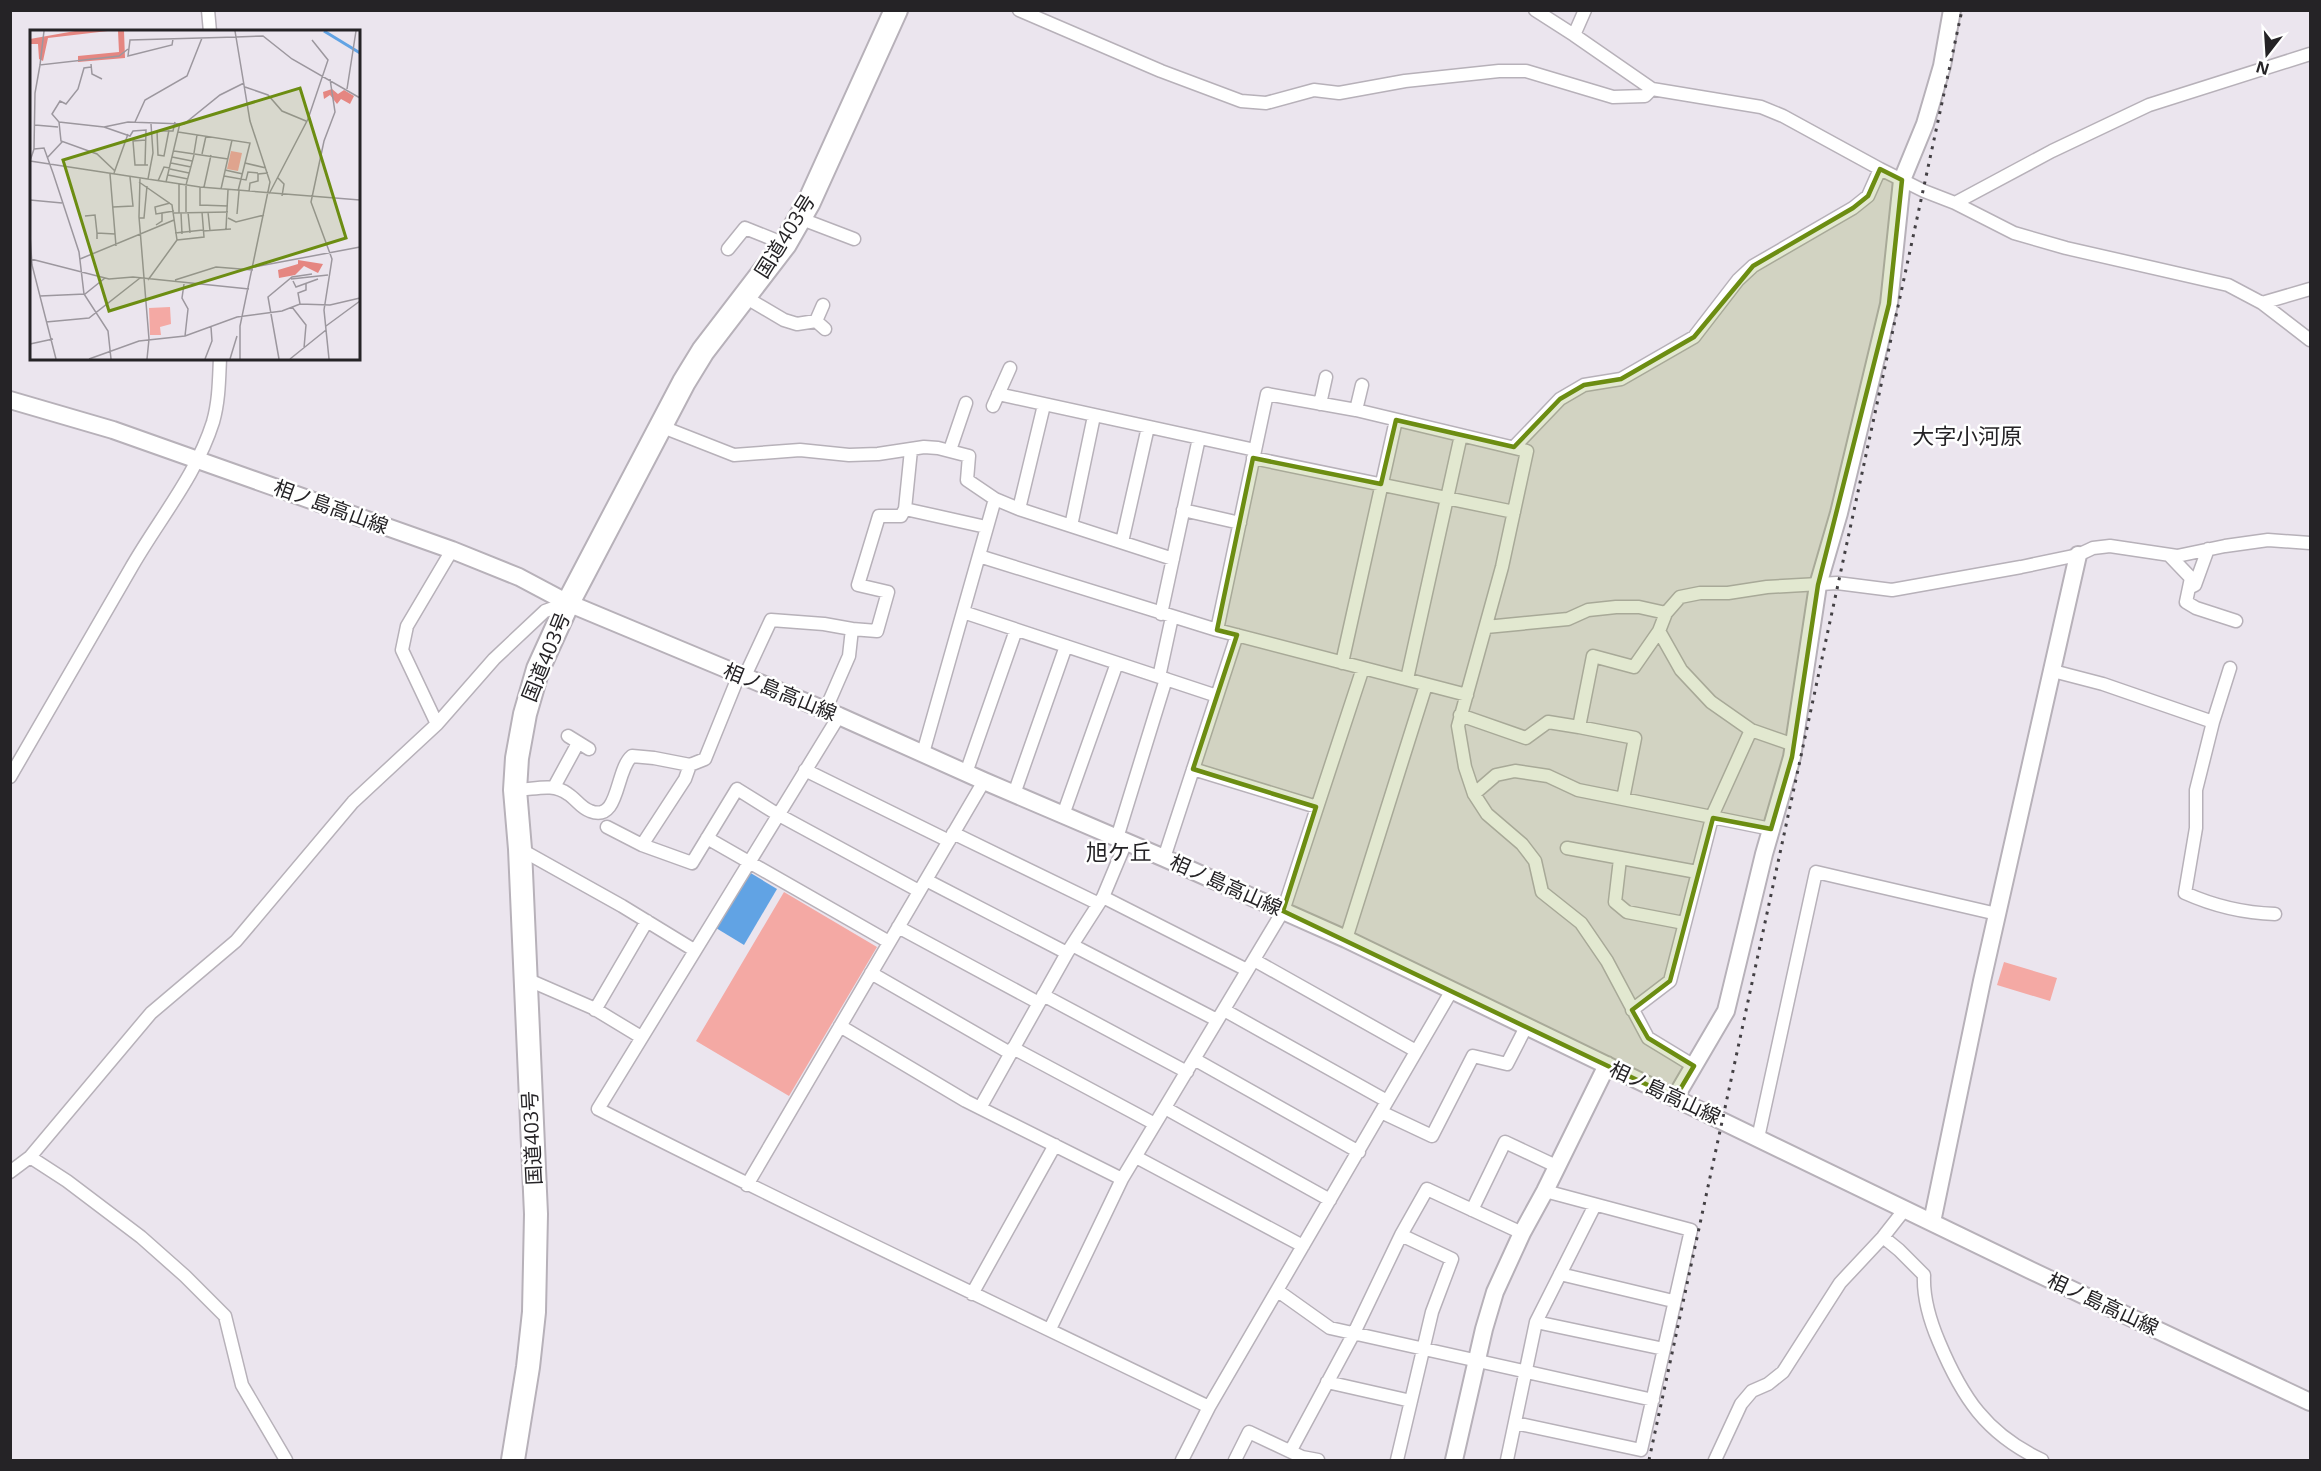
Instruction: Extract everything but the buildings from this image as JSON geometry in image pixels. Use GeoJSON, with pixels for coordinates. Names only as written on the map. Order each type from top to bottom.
{"type":"FeatureCollection","features":[{"type":"Feature","properties":{"kind":"highway","name":"国道403号"},"geometry":{"type":"LineString","coordinates":[[513,1461],[534,1312],[536,1214],[520,849],[515,790],[517,758],[525,714],[538,669],[568,603],[660,426],[703,351],[785,244],[833,151],[896,10]]}},
{"type":"Feature","properties":{"kind":"main road"},"geometry":{"type":"LineString","coordinates":[[1675,1098],[1726,1011],[1794,745],[1818,585],[1839,513],[1889,304],[1902,180],[1925,124],[1942,66],[1952,10]]}},
{"type":"Feature","properties":{"kind":"main road","name":"相ノ島高山線"},"geometry":{"type":"LineString","coordinates":[[10,400],[112,430],[198,459],[452,550],[519,577],[568,603],[832,713],[1346,939],[2030,1270],[2310,1402]]}},
{"type":"Feature","properties":{"kind":"main road"},"geometry":{"type":"LineString","coordinates":[[1932,1222],[1997,914],[2078,555]]}},
{"type":"Feature","properties":{"kind":"main road"},"geometry":{"type":"LineString","coordinates":[[1454,1461],[1476,1360],[1495,1292],[1522,1233],[1607,1065]]}},
{"type":"Feature","properties":{"kind":"street"},"geometry":{"type":"LineString","coordinates":[[208,10],[210,30]]}},
{"type":"Feature","properties":{"kind":"street"},"geometry":{"type":"LineString","coordinates":[[1535,10],[1652,89],[1761,107],[1783,116],[1902,180],[1955,203],[2014,233],[2170,273],[2228,285],[2262,303],[2310,340]]}},
{"type":"Feature","properties":{"kind":"street"},"geometry":{"type":"LineString","coordinates":[[1574,35],[1585,10]]}},
{"type":"Feature","properties":{"kind":"street"},"geometry":{"type":"LineString","coordinates":[[1021,11],[1161,71],[1241,101],[1266,103],[1314,90],[1339,93],[1405,81],[1499,71],[1526,71],[1613,97],[1645,96],[1652,89]]}},
{"type":"Feature","properties":{"kind":"street"},"geometry":{"type":"LineString","coordinates":[[1955,203],[2052,151],[2149,105],[2310,54]]}},
{"type":"Feature","properties":{"kind":"street"},"geometry":{"type":"LineString","coordinates":[[1514,447],[1560,399],[1584,386],[1621,379],[1694,337],[1738,280],[1753,266],[1868,196],[1880,169]]}},
{"type":"Feature","properties":{"kind":"street"},"geometry":{"type":"LineString","coordinates":[[799,218],[854,239]]}},
{"type":"Feature","properties":{"kind":"street"},"geometry":{"type":"LineString","coordinates":[[728,249],[745,228],[785,244]]}},
{"type":"Feature","properties":{"kind":"street"},"geometry":{"type":"LineString","coordinates":[[2262,303],[2310,289]]}},
{"type":"Feature","properties":{"kind":"street"},"geometry":{"type":"LineString","coordinates":[[746,297],[784,320],[797,324],[821,325],[823,305]]}},
{"type":"Feature","properties":{"kind":"street"},"geometry":{"type":"LineString","coordinates":[[10,777],[142,548],[183,487],[198,459],[213,421],[219,393],[220,360]]}},
{"type":"Feature","properties":{"kind":"street"},"geometry":{"type":"LineString","coordinates":[[993,406],[1010,368]]}},
{"type":"Feature","properties":{"kind":"street"},"geometry":{"type":"LineString","coordinates":[[1320,404],[1326,377]]}},
{"type":"Feature","properties":{"kind":"street"},"geometry":{"type":"LineString","coordinates":[[1356,410],[1362,385]]}},
{"type":"Feature","properties":{"kind":"street"},"geometry":{"type":"LineString","coordinates":[[998,394],[1199,438],[1254,454],[1382,484],[1514,512]]}},
{"type":"Feature","properties":{"kind":"street"},"geometry":{"type":"LineString","coordinates":[[1217,630],[1267,394],[1356,410],[1527,451],[1486,627],[1460,715],[1458,726],[1460,745],[1474,794],[1486,814],[1522,844],[1535,861],[1542,892],[1581,923],[1607,961],[1648,1038],[1694,1066]]}},
{"type":"Feature","properties":{"kind":"street"},"geometry":{"type":"LineString","coordinates":[[950,450],[966,403]]}},
{"type":"Feature","properties":{"kind":"street"},"geometry":{"type":"LineString","coordinates":[[1019,509],[1044,405]]}},
{"type":"Feature","properties":{"kind":"street"},"geometry":{"type":"LineString","coordinates":[[1071,526],[1094,416]]}},
{"type":"Feature","properties":{"kind":"street"},"geometry":{"type":"LineString","coordinates":[[1342,663],[1396,420]]}},
{"type":"Feature","properties":{"kind":"street"},"geometry":{"type":"LineString","coordinates":[[660,426],[734,455],[800,450],[849,455],[878,454],[924,447],[950,450],[969,456],[967,480],[995,500],[1173,559]]}},
{"type":"Feature","properties":{"kind":"street"},"geometry":{"type":"LineString","coordinates":[[1122,542],[1148,427]]}},
{"type":"Feature","properties":{"kind":"street"},"geometry":{"type":"LineString","coordinates":[[1407,680],[1461,435]]}},
{"type":"Feature","properties":{"kind":"street"},"geometry":{"type":"LineString","coordinates":[[980,1108],[1100,900],[1121,840],[1163,678],[1166,616],[1173,559],[1199,438]]}},
{"type":"Feature","properties":{"kind":"street"},"geometry":{"type":"LineString","coordinates":[[515,790],[554,787],[570,795],[587,811],[597,814],[606,811],[613,802],[625,762],[632,756],[690,765],[705,759],[742,676],[771,620],[882,632],[888,592],[858,585],[879,516],[901,516],[905,509],[911,450]]}},
{"type":"Feature","properties":{"kind":"street"},"geometry":{"type":"LineString","coordinates":[[923,753],[995,500]]}},
{"type":"Feature","properties":{"kind":"street"},"geometry":{"type":"LineString","coordinates":[[905,509],[986,527]]}},
{"type":"Feature","properties":{"kind":"street"},"geometry":{"type":"LineString","coordinates":[[1183,510],[1240,523]]}},
{"type":"Feature","properties":{"kind":"street"},"geometry":{"type":"LineString","coordinates":[[1579,727],[1593,656],[1634,667],[1659,631],[1666,613],[1680,597],[1701,592],[1837,583],[1892,590],[2078,555],[2093,548],[2110,546],[2177,556],[2268,540],[2310,543]]}},
{"type":"Feature","properties":{"kind":"street"},"geometry":{"type":"LineString","coordinates":[[2190,587],[2195,585],[2208,549]]}},
{"type":"Feature","properties":{"kind":"street"},"geometry":{"type":"LineString","coordinates":[[437,724],[402,650],[406,626],[452,550]]}},
{"type":"Feature","properties":{"kind":"street"},"geometry":{"type":"LineString","coordinates":[[2169,555],[2191,578],[2186,602],[2196,608],[2236,621]]}},
{"type":"Feature","properties":{"kind":"street"},"geometry":{"type":"LineString","coordinates":[[979,556],[1166,616],[1467,695]]}},
{"type":"Feature","properties":{"kind":"street"},"geometry":{"type":"LineString","coordinates":[[10,1172],[30,1157],[151,1013],[237,941],[353,802],[437,724],[494,659],[545,611],[568,603]]}},
{"type":"Feature","properties":{"kind":"street"},"geometry":{"type":"LineString","coordinates":[[1486,627],[1568,619],[1588,610],[1616,607],[1639,607],[1666,613]]}},
{"type":"Feature","properties":{"kind":"street"},"geometry":{"type":"LineString","coordinates":[[963,612],[1217,696]]}},
{"type":"Feature","properties":{"kind":"street"},"geometry":{"type":"LineString","coordinates":[[852,629],[849,656],[832,713],[805,770],[598,1109],[747,1185],[1209,1407]]}},
{"type":"Feature","properties":{"kind":"street"},"geometry":{"type":"LineString","coordinates":[[966,773],[1016,630]]}},
{"type":"Feature","properties":{"kind":"street"},"geometry":{"type":"LineString","coordinates":[[1659,631],[1681,670],[1711,702],[1751,730],[1794,745]]}},
{"type":"Feature","properties":{"kind":"street"},"geometry":{"type":"LineString","coordinates":[[1164,858],[1237,635]]}},
{"type":"Feature","properties":{"kind":"street"},"geometry":{"type":"LineString","coordinates":[[1014,794],[1065,646]]}},
{"type":"Feature","properties":{"kind":"street"},"geometry":{"type":"LineString","coordinates":[[1063,815],[1117,663]]}},
{"type":"Feature","properties":{"kind":"street"},"geometry":{"type":"LineString","coordinates":[[1050,1329],[1122,1179],[1283,911],[1363,668]]}},
{"type":"Feature","properties":{"kind":"street"},"geometry":{"type":"LineString","coordinates":[[2230,668],[2213,722],[2196,790],[2196,828],[2185,893],[2205,902],[2231,909],[2275,914]]}},
{"type":"Feature","properties":{"kind":"street"},"geometry":{"type":"LineString","coordinates":[[2053,671],[2103,684],[2213,722]]}},
{"type":"Feature","properties":{"kind":"street"},"geometry":{"type":"LineString","coordinates":[[1346,939],[1426,685]]}},
{"type":"Feature","properties":{"kind":"street"},"geometry":{"type":"LineString","coordinates":[[1460,715],[1526,738],[1548,722],[1635,738],[1623,799]]}},
{"type":"Feature","properties":{"kind":"street"},"geometry":{"type":"LineString","coordinates":[[1632,1010],[1670,981],[1713,818],[1751,730]]}},
{"type":"Feature","properties":{"kind":"street"},"geometry":{"type":"LineString","coordinates":[[554,787],[578,743]]}},
{"type":"Feature","properties":{"kind":"street"},"geometry":{"type":"LineString","coordinates":[[642,845],[685,779],[690,765]]}},
{"type":"Feature","properties":{"kind":"street"},"geometry":{"type":"LineString","coordinates":[[1193,769],[1317,807]]}},
{"type":"Feature","properties":{"kind":"street"},"geometry":{"type":"LineString","coordinates":[[805,770],[951,837],[1250,965],[1416,1051]]}},
{"type":"Feature","properties":{"kind":"street"},"geometry":{"type":"LineString","coordinates":[[1474,794],[1496,775],[1515,771],[1548,776],[1578,790],[1771,829]]}},
{"type":"Feature","properties":{"kind":"street"},"geometry":{"type":"LineString","coordinates":[[747,1185],[984,781]]}},
{"type":"Feature","properties":{"kind":"street"},"geometry":{"type":"LineString","coordinates":[[607,827],[642,845],[692,863],[737,789],[777,814],[919,891]]}},
{"type":"Feature","properties":{"kind":"street"},"geometry":{"type":"LineString","coordinates":[[707,838],[889,942]]}},
{"type":"Feature","properties":{"kind":"street"},"geometry":{"type":"LineString","coordinates":[[1567,848],[1697,872]]}},
{"type":"Feature","properties":{"kind":"street"},"geometry":{"type":"LineString","coordinates":[[520,849],[694,950]]}},
{"type":"Feature","properties":{"kind":"street"},"geometry":{"type":"LineString","coordinates":[[1620,859],[1616,902],[1627,912],[1684,923]]}},
{"type":"Feature","properties":{"kind":"street"},"geometry":{"type":"LineString","coordinates":[[1758,1138],[1816,872],[1997,914]]}},
{"type":"Feature","properties":{"kind":"street"},"geometry":{"type":"LineString","coordinates":[[926,880],[1071,950],[1221,1015],[1384,1106],[1432,1136],[1473,1056],[1507,1064],[1526,1026]]}},
{"type":"Feature","properties":{"kind":"street"},"geometry":{"type":"LineString","coordinates":[[595,1010],[647,921]]}},
{"type":"Feature","properties":{"kind":"street"},"geometry":{"type":"LineString","coordinates":[[898,927],[1187,1072]]}},
{"type":"Feature","properties":{"kind":"street"},"geometry":{"type":"LineString","coordinates":[[871,973],[1155,1124]]}},
{"type":"Feature","properties":{"kind":"street"},"geometry":{"type":"LineString","coordinates":[[524,978],[595,1010],[641,1037]]}},
{"type":"Feature","properties":{"kind":"street"},"geometry":{"type":"LineString","coordinates":[[1182,1461],[1209,1407],[1452,990]]}},
{"type":"Feature","properties":{"kind":"street"},"geometry":{"type":"LineString","coordinates":[[840,1026],[980,1108],[1122,1179]]}},
{"type":"Feature","properties":{"kind":"street"},"geometry":{"type":"LineString","coordinates":[[1194,1059],[1359,1152]]}},
{"type":"Feature","properties":{"kind":"street"},"geometry":{"type":"LineString","coordinates":[[1165,1108],[1330,1200]]}},
{"type":"Feature","properties":{"kind":"street"},"geometry":{"type":"LineString","coordinates":[[1472,1210],[1505,1142],[1556,1166]]}},
{"type":"Feature","properties":{"kind":"street"},"geometry":{"type":"LineString","coordinates":[[972,1294],[1055,1145]]}},
{"type":"Feature","properties":{"kind":"street"},"geometry":{"type":"LineString","coordinates":[[30,1157],[67,1181],[141,1237],[225,1316],[242,1384],[286,1461]]}},
{"type":"Feature","properties":{"kind":"street"},"geometry":{"type":"LineString","coordinates":[[1136,1157],[1302,1246]]}},
{"type":"Feature","properties":{"kind":"street"},"geometry":{"type":"LineString","coordinates":[[1291,1450],[1354,1333],[1401,1235],[1427,1189],[1522,1233]]}},
{"type":"Feature","properties":{"kind":"street"},"geometry":{"type":"LineString","coordinates":[[1515,1423],[1641,1450],[1673,1301],[1691,1230],[1545,1191]]}},
{"type":"Feature","properties":{"kind":"street"},"geometry":{"type":"LineString","coordinates":[[1507,1461],[1536,1322],[1595,1205]]}},
{"type":"Feature","properties":{"kind":"street"},"geometry":{"type":"LineString","coordinates":[[1715,1461],[1741,1404],[1752,1391],[1768,1384],[1783,1372],[1840,1283],[1883,1237],[1905,1209]]}},
{"type":"Feature","properties":{"kind":"street"},"geometry":{"type":"LineString","coordinates":[[1397,1461],[1432,1312],[1452,1259],[1401,1235]]}},
{"type":"Feature","properties":{"kind":"street"},"geometry":{"type":"LineString","coordinates":[[1883,1237],[1924,1275],[1924,1292],[1933,1328],[1954,1378],[1971,1404],[1993,1428],[2022,1451],[2042,1461]]}},
{"type":"Feature","properties":{"kind":"street"},"geometry":{"type":"LineString","coordinates":[[1560,1274],[1673,1301]]}},
{"type":"Feature","properties":{"kind":"street"},"geometry":{"type":"LineString","coordinates":[[1278,1291],[1330,1328],[1653,1400]]}},
{"type":"Feature","properties":{"kind":"street"},"geometry":{"type":"LineString","coordinates":[[1536,1322],[1664,1349]]}},
{"type":"Feature","properties":{"kind":"street"},"geometry":{"type":"LineString","coordinates":[[1327,1382],[1412,1401]]}},
{"type":"Feature","properties":{"kind":"street"},"geometry":{"type":"LineString","coordinates":[[1235,1461],[1249,1432],[1302,1457],[1318,1461]]}},
{"type":"Feature","properties":{"kind":"highlighted area"},"geometry":{"type":"Polygon","coordinates":[[[1880,169],[1902,180],[1889,304],[1818,585],[1792,757],[1771,829],[1713,818],[1670,981],[1632,1010],[1648,1038],[1694,1066],[1675,1098],[1283,911],[1316,807],[1193,769],[1237,635],[1217,630],[1253,458],[1381,484],[1396,420],[1514,447],[1560,399],[1584,385],[1621,379],[1694,337],[1753,266],[1853,208],[1868,196],[1880,169]]]}},
{"type":"Feature","properties":{"kind":"shaded area"},"geometry":{"type":"Polygon","coordinates":[[[784,892],[877,947],[789,1096],[696,1041],[784,892]]]}},
{"type":"Feature","properties":{"kind":"shaded area"},"geometry":{"type":"Polygon","coordinates":[[[2004,962],[2057,978],[2050,1001],[1997,985],[2004,962]]]}},
{"type":"Feature","properties":{"kind":"water"},"geometry":{"type":"Polygon","coordinates":[[[749,872],[777,889],[744,945],[716,928],[749,872]]]}},
{"type":"Feature","properties":{"kind":"railway"},"geometry":{"type":"LineString","coordinates":[[1649,1460],[1962,10]]}},
{"type":"Feature","properties":{"kind":"district","name":"大字小河原"},"geometry":{"type":"Point","coordinates":[1967,436]}},
{"type":"Feature","properties":{"kind":"district","name":"旭ケ丘"},"geometry":{"type":"Point","coordinates":[1119,852]}}]}
